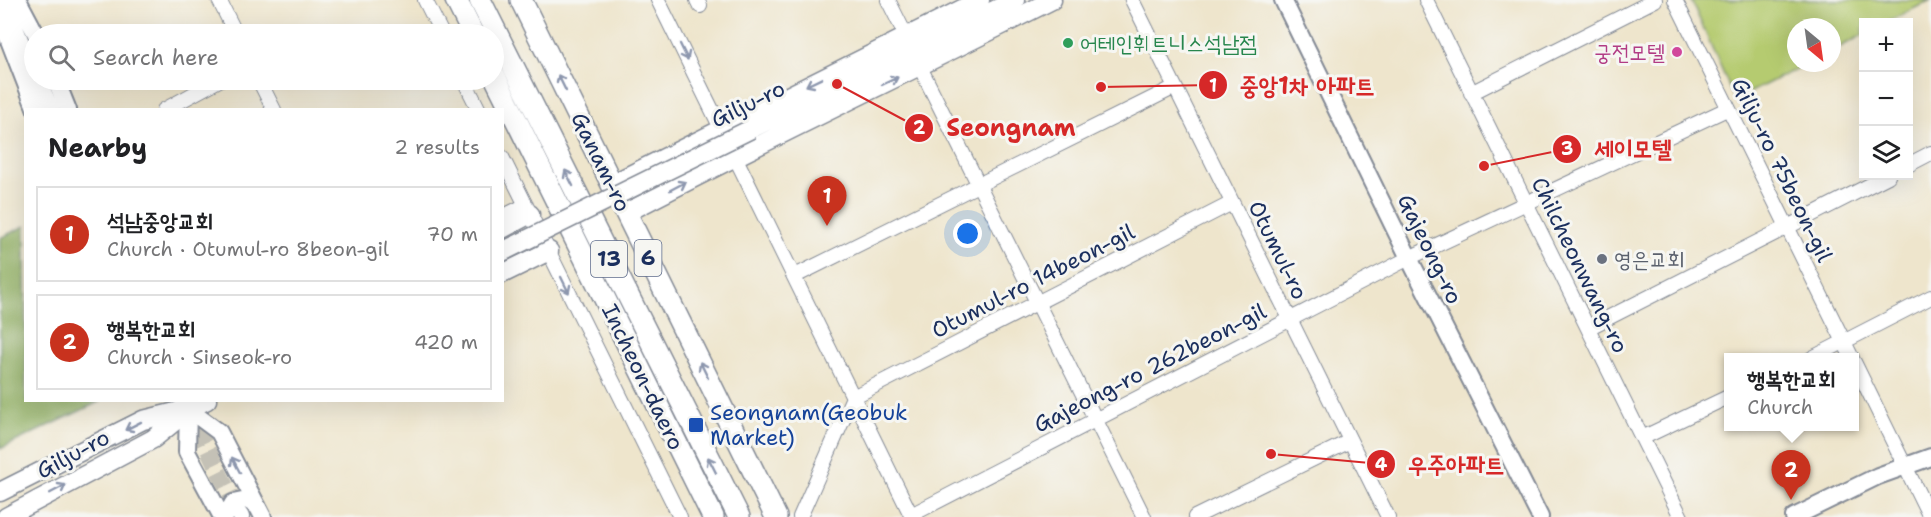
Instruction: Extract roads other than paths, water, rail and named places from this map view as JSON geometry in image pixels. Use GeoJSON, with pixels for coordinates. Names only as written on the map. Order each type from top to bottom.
{"type":"FeatureCollection","features":[{"type":"Feature","properties":{"kind":"main road"},"geometry":{"type":"LineString","coordinates":[[456,0],[469,24]]}},
{"type":"Feature","properties":{"kind":"main road","name":"Incheon-daero"},"geometry":{"type":"LineString","coordinates":[[480,0],[492,24]]}},
{"type":"Feature","properties":{"kind":"main road","name":"Ganam-ro"},"geometry":{"type":"LineString","coordinates":[[521,0],[776,517]]}},
{"type":"Feature","properties":{"kind":"main road"},"geometry":{"type":"LineString","coordinates":[[612,184],[980,0]]}},
{"type":"Feature","properties":{"kind":"main road","name":"Gilju-ro"},"geometry":{"type":"LineString","coordinates":[[504,251],[1015,0]]}},
{"type":"Feature","properties":{"kind":"main road"},"geometry":{"type":"LineString","coordinates":[[626,213],[735,156],[920,67],[1052,0]]}},
{"type":"Feature","properties":{"kind":"main road","name":"Incheon-daero"},"geometry":{"type":"LineString","coordinates":[[504,48],[739,517]]}},
{"type":"Feature","properties":{"kind":"main road","name":"Incheon-daero"},"geometry":{"type":"LineString","coordinates":[[501,90],[713,517]]}},
{"type":"Feature","properties":{"kind":"main road"},"geometry":{"type":"LineString","coordinates":[[504,228],[528,210]]}},
{"type":"Feature","properties":{"kind":"main road"},"geometry":{"type":"LineString","coordinates":[[504,273],[549,251]]}},
{"type":"Feature","properties":{"kind":"main road","name":"Gilju-ro"},"geometry":{"type":"LineString","coordinates":[[0,492],[143,420],[184,404]]}},
{"type":"Feature","properties":{"kind":"main road","name":"Gilju-ro"},"geometry":{"type":"LineString","coordinates":[[6,517],[153,439],[184,404]]}},
{"type":"Feature","properties":{"kind":"street"},"geometry":{"type":"LineString","coordinates":[[3,0],[24,49]]}},
{"type":"Feature","properties":{"kind":"street"},"geometry":{"type":"LineString","coordinates":[[18,0],[31,24]]}},
{"type":"Feature","properties":{"kind":"street"},"geometry":{"type":"LineString","coordinates":[[219,0],[231,24]]}},
{"type":"Feature","properties":{"kind":"street"},"geometry":{"type":"LineString","coordinates":[[425,0],[437,24]]}},
{"type":"Feature","properties":{"kind":"street"},"geometry":{"type":"LineString","coordinates":[[658,0],[912,516]]}},
{"type":"Feature","properties":{"kind":"street"},"geometry":{"type":"LineString","coordinates":[[888,0],[906,36]]}},
{"type":"Feature","properties":{"kind":"street","name":"Otumul-ro"},"geometry":{"type":"LineString","coordinates":[[1132,0],[1388,517]]}},
{"type":"Feature","properties":{"kind":"street","name":"Gajeong-ro"},"geometry":{"type":"LineString","coordinates":[[1283,0],[1409,258],[1540,517]]}},
{"type":"Feature","properties":{"kind":"street","name":"Chilcheonwang-ro"},"geometry":{"type":"LineString","coordinates":[[1426,0],[1681,517]]}},
{"type":"Feature","properties":{"kind":"street"},"geometry":{"type":"LineString","coordinates":[[1472,93],[1655,0]]}},
{"type":"Feature","properties":{"kind":"street","name":"Gilju-ro 75beon-gil"},"geometry":{"type":"LineString","coordinates":[[1675,0],[1850,353]]}},
{"type":"Feature","properties":{"kind":"street"},"geometry":{"type":"LineString","coordinates":[[0,17],[24,79]]}},
{"type":"Feature","properties":{"kind":"street"},"geometry":{"type":"LineString","coordinates":[[920,67],[1144,517]]}},
{"type":"Feature","properties":{"kind":"street"},"geometry":{"type":"LineString","coordinates":[[795,276],[1175,87]]}},
{"type":"Feature","properties":{"kind":"street"},"geometry":{"type":"LineString","coordinates":[[28,90],[35,108]]}},
{"type":"Feature","properties":{"kind":"street"},"geometry":{"type":"LineString","coordinates":[[42,90],[50,108]]}},
{"type":"Feature","properties":{"kind":"street"},"geometry":{"type":"LineString","coordinates":[[60,90],[67,108]]}},
{"type":"Feature","properties":{"kind":"street"},"geometry":{"type":"LineString","coordinates":[[168,108],[201,90]]}},
{"type":"Feature","properties":{"kind":"street"},"geometry":{"type":"LineString","coordinates":[[264,90],[273,108]]}},
{"type":"Feature","properties":{"kind":"street"},"geometry":{"type":"LineString","coordinates":[[469,90],[478,108]]}},
{"type":"Feature","properties":{"kind":"street","name":"Gajeong-ro 262beon-gil"},"geometry":{"type":"LineString","coordinates":[[912,516],[1409,258],[1727,109]]}},
{"type":"Feature","properties":{"kind":"street"},"geometry":{"type":"LineString","coordinates":[[1913,162],[1931,153]]}},
{"type":"Feature","properties":{"kind":"street"},"geometry":{"type":"LineString","coordinates":[[504,161],[680,517]]}},
{"type":"Feature","properties":{"kind":"street"},"geometry":{"type":"LineString","coordinates":[[1588,328],[1880,180]]}},
{"type":"Feature","properties":{"kind":"street","name":"Otumul-ro 14beon-gil"},"geometry":{"type":"LineString","coordinates":[[853,397],[1232,203]]}},
{"type":"Feature","properties":{"kind":"street"},"geometry":{"type":"LineString","coordinates":[[504,216],[528,210]]}},
{"type":"Feature","properties":{"kind":"street"},"geometry":{"type":"LineString","coordinates":[[1821,353],[1931,297]]}},
{"type":"Feature","properties":{"kind":"street"},"geometry":{"type":"LineString","coordinates":[[1859,372],[1930,517]]}},
{"type":"Feature","properties":{"kind":"street"},"geometry":{"type":"LineString","coordinates":[[800,517],[853,397]]}},
{"type":"Feature","properties":{"kind":"street"},"geometry":{"type":"LineString","coordinates":[[1642,438],[1724,399]]}},
{"type":"Feature","properties":{"kind":"street"},"geometry":{"type":"LineString","coordinates":[[184,404],[219,432],[261,512]]}},
{"type":"Feature","properties":{"kind":"street"},"geometry":{"type":"LineString","coordinates":[[184,404],[187,452],[232,517]]}},
{"type":"Feature","properties":{"kind":"street"},"geometry":{"type":"LineString","coordinates":[[1195,517],[1350,441]]}},
{"type":"Feature","properties":{"kind":"street"},"geometry":{"type":"LineString","coordinates":[[1794,517],[1878,476],[1931,457]]}},
{"type":"Feature","properties":{"kind":"street"},"geometry":{"type":"LineString","coordinates":[[232,517],[232,502],[247,500],[261,512]]}},
{"type":"Feature","properties":{"kind":"tunnel"},"geometry":{"type":"LineString","coordinates":[[187,407],[240,515]]}},
{"type":"Feature","properties":{"kind":"place","name":"어테인휘트니스석남점"},"geometry":{"type":"Point","coordinates":[1068,43]}},
{"type":"Feature","properties":{"kind":"place","name":"궁전모텔"},"geometry":{"type":"Point","coordinates":[1677,52]}},
{"type":"Feature","properties":{"kind":"place","name":"Seongnam"},"geometry":{"type":"Point","coordinates":[837,84]}},
{"type":"Feature","properties":{"kind":"place","name":"중앙1차 아파트"},"geometry":{"type":"Point","coordinates":[1101,87]}},
{"type":"Feature","properties":{"kind":"place","name":"세이모텔"},"geometry":{"type":"Point","coordinates":[1484,166]}},
{"type":"Feature","properties":{"kind":"place","name":"석남중앙교회"},"geometry":{"type":"Point","coordinates":[827,226]}},
{"type":"Feature","properties":{"kind":"place","name":"영은교회"},"geometry":{"type":"Point","coordinates":[1602,259]}},
{"type":"Feature","properties":{"kind":"place","name":"Seongnam(Geobuk Market)"},"geometry":{"type":"Point","coordinates":[696,425]}},
{"type":"Feature","properties":{"kind":"place","name":"우주아파트"},"geometry":{"type":"Point","coordinates":[1271,454]}},
{"type":"Feature","properties":{"kind":"place","name":"행복한교회"},"geometry":{"type":"Point","coordinates":[1791,500]}}]}
